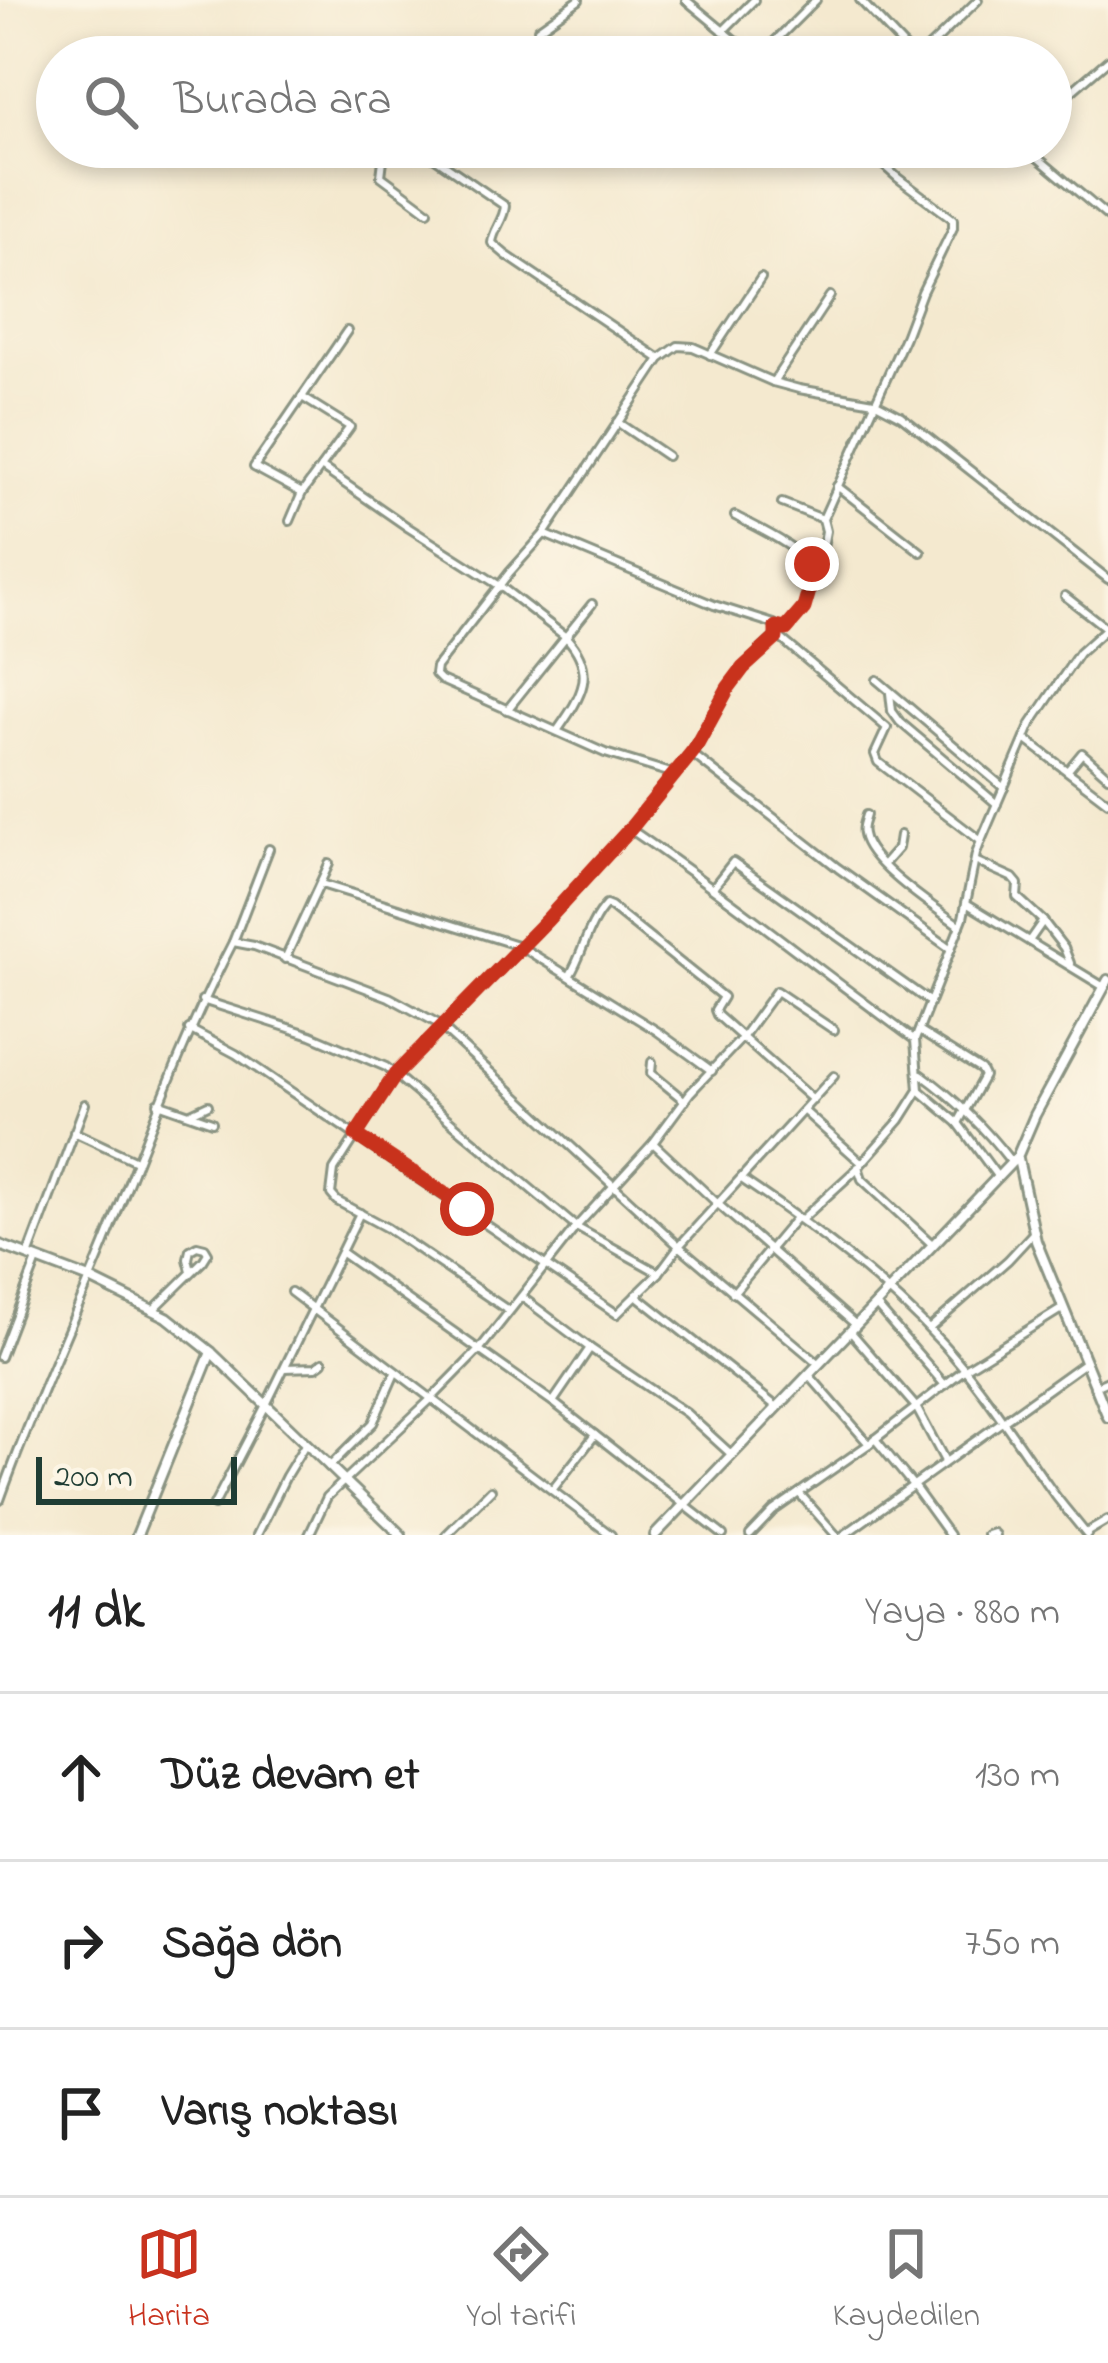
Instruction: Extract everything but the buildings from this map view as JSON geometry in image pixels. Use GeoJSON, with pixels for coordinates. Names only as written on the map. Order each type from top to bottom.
{"type":"FeatureCollection","features":[{"type":"Feature","properties":{"kind":"street"},"geometry":{"type":"LineString","coordinates":[[538,29],[579,0]]}},
{"type":"Feature","properties":{"kind":"street"},"geometry":{"type":"LineString","coordinates":[[687,0],[730,36]]}},
{"type":"Feature","properties":{"kind":"street"},"geometry":{"type":"LineString","coordinates":[[723,31],[754,0]]}},
{"type":"Feature","properties":{"kind":"street"},"geometry":{"type":"LineString","coordinates":[[779,36],[816,0]]}},
{"type":"Feature","properties":{"kind":"street"},"geometry":{"type":"LineString","coordinates":[[860,0],[893,36]]}},
{"type":"Feature","properties":{"kind":"street"},"geometry":{"type":"LineString","coordinates":[[943,36],[978,0]]}},
{"type":"Feature","properties":{"kind":"street"},"geometry":{"type":"LineString","coordinates":[[1072,91],[1108,60]]}},
{"type":"Feature","properties":{"kind":"street"},"geometry":{"type":"LineString","coordinates":[[382,168],[381,176],[428,211]]}},
{"type":"Feature","properties":{"kind":"street"},"geometry":{"type":"LineString","coordinates":[[450,168],[505,206],[492,242],[506,255],[660,359]]}},
{"type":"Feature","properties":{"kind":"street"},"geometry":{"type":"LineString","coordinates":[[508,1311],[387,1228],[345,1206],[331,1194],[334,1170],[395,1075],[630,829],[691,752],[735,678],[777,631],[800,615],[818,574],[826,531],[823,519],[953,228],[945,211],[887,168]]}},
{"type":"Feature","properties":{"kind":"street"},"geometry":{"type":"LineString","coordinates":[[1050,168],[1108,217]]}},
{"type":"Feature","properties":{"kind":"street"},"geometry":{"type":"LineString","coordinates":[[710,355],[761,278]]}},
{"type":"Feature","properties":{"kind":"street"},"geometry":{"type":"LineString","coordinates":[[773,382],[830,296]]}},
{"type":"Feature","properties":{"kind":"street"},"geometry":{"type":"LineString","coordinates":[[302,493],[254,466],[347,331]]}},
{"type":"Feature","properties":{"kind":"street"},"geometry":{"type":"LineString","coordinates":[[672,773],[605,752],[435,674],[544,533],[660,359],[678,346],[693,347],[773,382],[874,402],[901,416],[1108,579]]}},
{"type":"Feature","properties":{"kind":"street"},"geometry":{"type":"LineString","coordinates":[[290,521],[302,493],[350,428],[302,397]]}},
{"type":"Feature","properties":{"kind":"street"},"geometry":{"type":"LineString","coordinates":[[617,422],[667,456]]}},
{"type":"Feature","properties":{"kind":"street"},"geometry":{"type":"LineString","coordinates":[[321,466],[500,586],[576,647],[583,693],[557,731]]}},
{"type":"Feature","properties":{"kind":"street"},"geometry":{"type":"LineString","coordinates":[[837,486],[921,552]]}},
{"type":"Feature","properties":{"kind":"street"},"geometry":{"type":"LineString","coordinates":[[782,503],[823,519]]}},
{"type":"Feature","properties":{"kind":"street"},"geometry":{"type":"LineString","coordinates":[[735,516],[812,564],[818,574]]}},
{"type":"Feature","properties":{"kind":"street"},"geometry":{"type":"LineString","coordinates":[[544,533],[713,604],[774,624],[886,728],[875,754],[878,762],[981,841]]}},
{"type":"Feature","properties":{"kind":"street"},"geometry":{"type":"LineString","coordinates":[[733,1293],[799,1218],[860,1165],[900,1120],[919,1090],[917,1035],[960,926],[981,841],[1031,724],[1079,653],[1107,627],[1065,596]]}},
{"type":"Feature","properties":{"kind":"street"},"geometry":{"type":"LineString","coordinates":[[508,710],[592,604]]}},
{"type":"Feature","properties":{"kind":"street"},"geometry":{"type":"LineString","coordinates":[[877,680],[1004,788]]}},
{"type":"Feature","properties":{"kind":"street"},"geometry":{"type":"LineString","coordinates":[[889,690],[892,711],[900,722],[997,804]]}},
{"type":"Feature","properties":{"kind":"street"},"geometry":{"type":"LineString","coordinates":[[1025,739],[1108,802]]}},
{"type":"Feature","properties":{"kind":"street"},"geometry":{"type":"LineString","coordinates":[[691,752],[951,950]]}},
{"type":"Feature","properties":{"kind":"street"},"geometry":{"type":"LineString","coordinates":[[1068,771],[1082,753],[1108,776]]}},
{"type":"Feature","properties":{"kind":"street"},"geometry":{"type":"LineString","coordinates":[[866,815],[863,838],[884,864],[904,885],[960,926]]}},
{"type":"Feature","properties":{"kind":"street"},"geometry":{"type":"LineString","coordinates":[[630,829],[714,886],[831,979],[981,1070],[984,1076],[958,1123]]}},
{"type":"Feature","properties":{"kind":"street"},"geometry":{"type":"LineString","coordinates":[[884,864],[898,848],[900,835]]}},
{"type":"Feature","properties":{"kind":"street"},"geometry":{"type":"LineString","coordinates":[[0,1500],[158,1102],[233,942],[269,849]]}},
{"type":"Feature","properties":{"kind":"street"},"geometry":{"type":"LineString","coordinates":[[975,861],[1013,878],[1018,884],[1017,897],[1064,947],[1071,966]]}},
{"type":"Feature","properties":{"kind":"street"},"geometry":{"type":"LineString","coordinates":[[714,886],[733,862],[930,1002]]}},
{"type":"Feature","properties":{"kind":"street"},"geometry":{"type":"LineString","coordinates":[[285,958],[329,864]]}},
{"type":"Feature","properties":{"kind":"street"},"geometry":{"type":"LineString","coordinates":[[321,884],[520,946],[658,1031],[712,1071]]}},
{"type":"Feature","properties":{"kind":"street"},"geometry":{"type":"LineString","coordinates":[[655,1535],[1015,1160],[1106,983],[966,903]]}},
{"type":"Feature","properties":{"kind":"street"},"geometry":{"type":"LineString","coordinates":[[570,976],[592,923],[606,905],[611,907],[723,997],[717,1015],[813,1100]]}},
{"type":"Feature","properties":{"kind":"street"},"geometry":{"type":"LineString","coordinates":[[1029,941],[1043,921]]}},
{"type":"Feature","properties":{"kind":"street"},"geometry":{"type":"LineString","coordinates":[[233,942],[388,997],[425,1016],[679,1246],[819,1364]]}},
{"type":"Feature","properties":{"kind":"street"},"geometry":{"type":"LineString","coordinates":[[309,1535],[327,1497],[478,1350],[577,1227],[742,1038],[776,991],[834,1030]]}},
{"type":"Feature","properties":{"kind":"street"},"geometry":{"type":"LineString","coordinates":[[202,1000],[310,1035],[386,1067],[577,1227],[659,1273]]}},
{"type":"Feature","properties":{"kind":"street"},"geometry":{"type":"LineString","coordinates":[[189,1029],[236,1054],[617,1314],[834,1076]]}},
{"type":"Feature","properties":{"kind":"street"},"geometry":{"type":"LineString","coordinates":[[652,1062],[651,1073],[685,1101]]}},
{"type":"Feature","properties":{"kind":"street"},"geometry":{"type":"LineString","coordinates":[[919,1072],[966,1109],[1015,1160],[1034,1232],[1108,1418]]}},
{"type":"Feature","properties":{"kind":"street"},"geometry":{"type":"LineString","coordinates":[[919,1090],[958,1123],[998,1177]]}},
{"type":"Feature","properties":{"kind":"street"},"geometry":{"type":"LineString","coordinates":[[158,1102],[212,1122]]}},
{"type":"Feature","properties":{"kind":"street"},"geometry":{"type":"LineString","coordinates":[[0,1357],[85,1104]]}},
{"type":"Feature","properties":{"kind":"street"},"geometry":{"type":"LineString","coordinates":[[191,1113],[208,1105]]}},
{"type":"Feature","properties":{"kind":"street"},"geometry":{"type":"LineString","coordinates":[[804,1111],[860,1165],[862,1179],[933,1245]]}},
{"type":"Feature","properties":{"kind":"street"},"geometry":{"type":"LineString","coordinates":[[74,1132],[136,1160]]}},
{"type":"Feature","properties":{"kind":"street"},"geometry":{"type":"LineString","coordinates":[[653,1143],[853,1328],[916,1407],[945,1461]]}},
{"type":"Feature","properties":{"kind":"street"},"geometry":{"type":"LineString","coordinates":[[742,1180],[890,1290],[928,1329],[965,1369],[1086,1534],[1108,1520]]}},
{"type":"Feature","properties":{"kind":"street"},"geometry":{"type":"LineString","coordinates":[[214,1505],[360,1213]]}},
{"type":"Feature","properties":{"kind":"street"},"geometry":{"type":"LineString","coordinates":[[928,1329],[1034,1232]]}},
{"type":"Feature","properties":{"kind":"street"},"geometry":{"type":"LineString","coordinates":[[0,1246],[90,1279],[153,1310],[211,1352],[401,1535]]}},
{"type":"Feature","properties":{"kind":"street"},"geometry":{"type":"LineString","coordinates":[[342,1252],[553,1402],[723,1535]]}},
{"type":"Feature","properties":{"kind":"street"},"geometry":{"type":"LineString","coordinates":[[153,1310],[190,1271]]}},
{"type":"Feature","properties":{"kind":"street"},"geometry":{"type":"LineString","coordinates":[[290,1292],[611,1535]]}},
{"type":"Feature","properties":{"kind":"street"},"geometry":{"type":"LineString","coordinates":[[636,1295],[777,1407]]}},
{"type":"Feature","properties":{"kind":"street"},"geometry":{"type":"LineString","coordinates":[[521,1297],[686,1413],[731,1454]]}},
{"type":"Feature","properties":{"kind":"street"},"geometry":{"type":"LineString","coordinates":[[876,1305],[945,1385]]}},
{"type":"Feature","properties":{"kind":"street"},"geometry":{"type":"LineString","coordinates":[[750,1535],[773,1511],[965,1369],[1063,1308]]}},
{"type":"Feature","properties":{"kind":"street"},"geometry":{"type":"LineString","coordinates":[[553,1402],[590,1348]]}},
{"type":"Feature","properties":{"kind":"street"},"geometry":{"type":"LineString","coordinates":[[137,1535],[211,1352]]}},
{"type":"Feature","properties":{"kind":"street"},"geometry":{"type":"LineString","coordinates":[[285,1368],[316,1367],[323,1362]]}},
{"type":"Feature","properties":{"kind":"street"},"geometry":{"type":"LineString","coordinates":[[799,1493],[840,1535],[1084,1363]]}},
{"type":"Feature","properties":{"kind":"street"},"geometry":{"type":"LineString","coordinates":[[329,1467],[373,1423],[396,1372]]}},
{"type":"Feature","properties":{"kind":"street"},"geometry":{"type":"LineString","coordinates":[[808,1375],[912,1484],[948,1535]]}},
{"type":"Feature","properties":{"kind":"street"},"geometry":{"type":"LineString","coordinates":[[1094,1387],[1108,1381]]}},
{"type":"Feature","properties":{"kind":"street"},"geometry":{"type":"LineString","coordinates":[[552,1490],[595,1435]]}},
{"type":"Feature","properties":{"kind":"street"},"geometry":{"type":"LineString","coordinates":[[257,1535],[306,1443]]}},
{"type":"Feature","properties":{"kind":"street"},"geometry":{"type":"LineString","coordinates":[[446,1535],[491,1490]]}},
{"type":"Feature","properties":{"kind":"route"},"geometry":{"type":"LineString","coordinates":[[467,1209],[356,1135],[395,1075],[585,879],[694,750],[743,668],[776,638],[776,627],[786,629],[800,615],[818,574],[812,564]]}}]}
